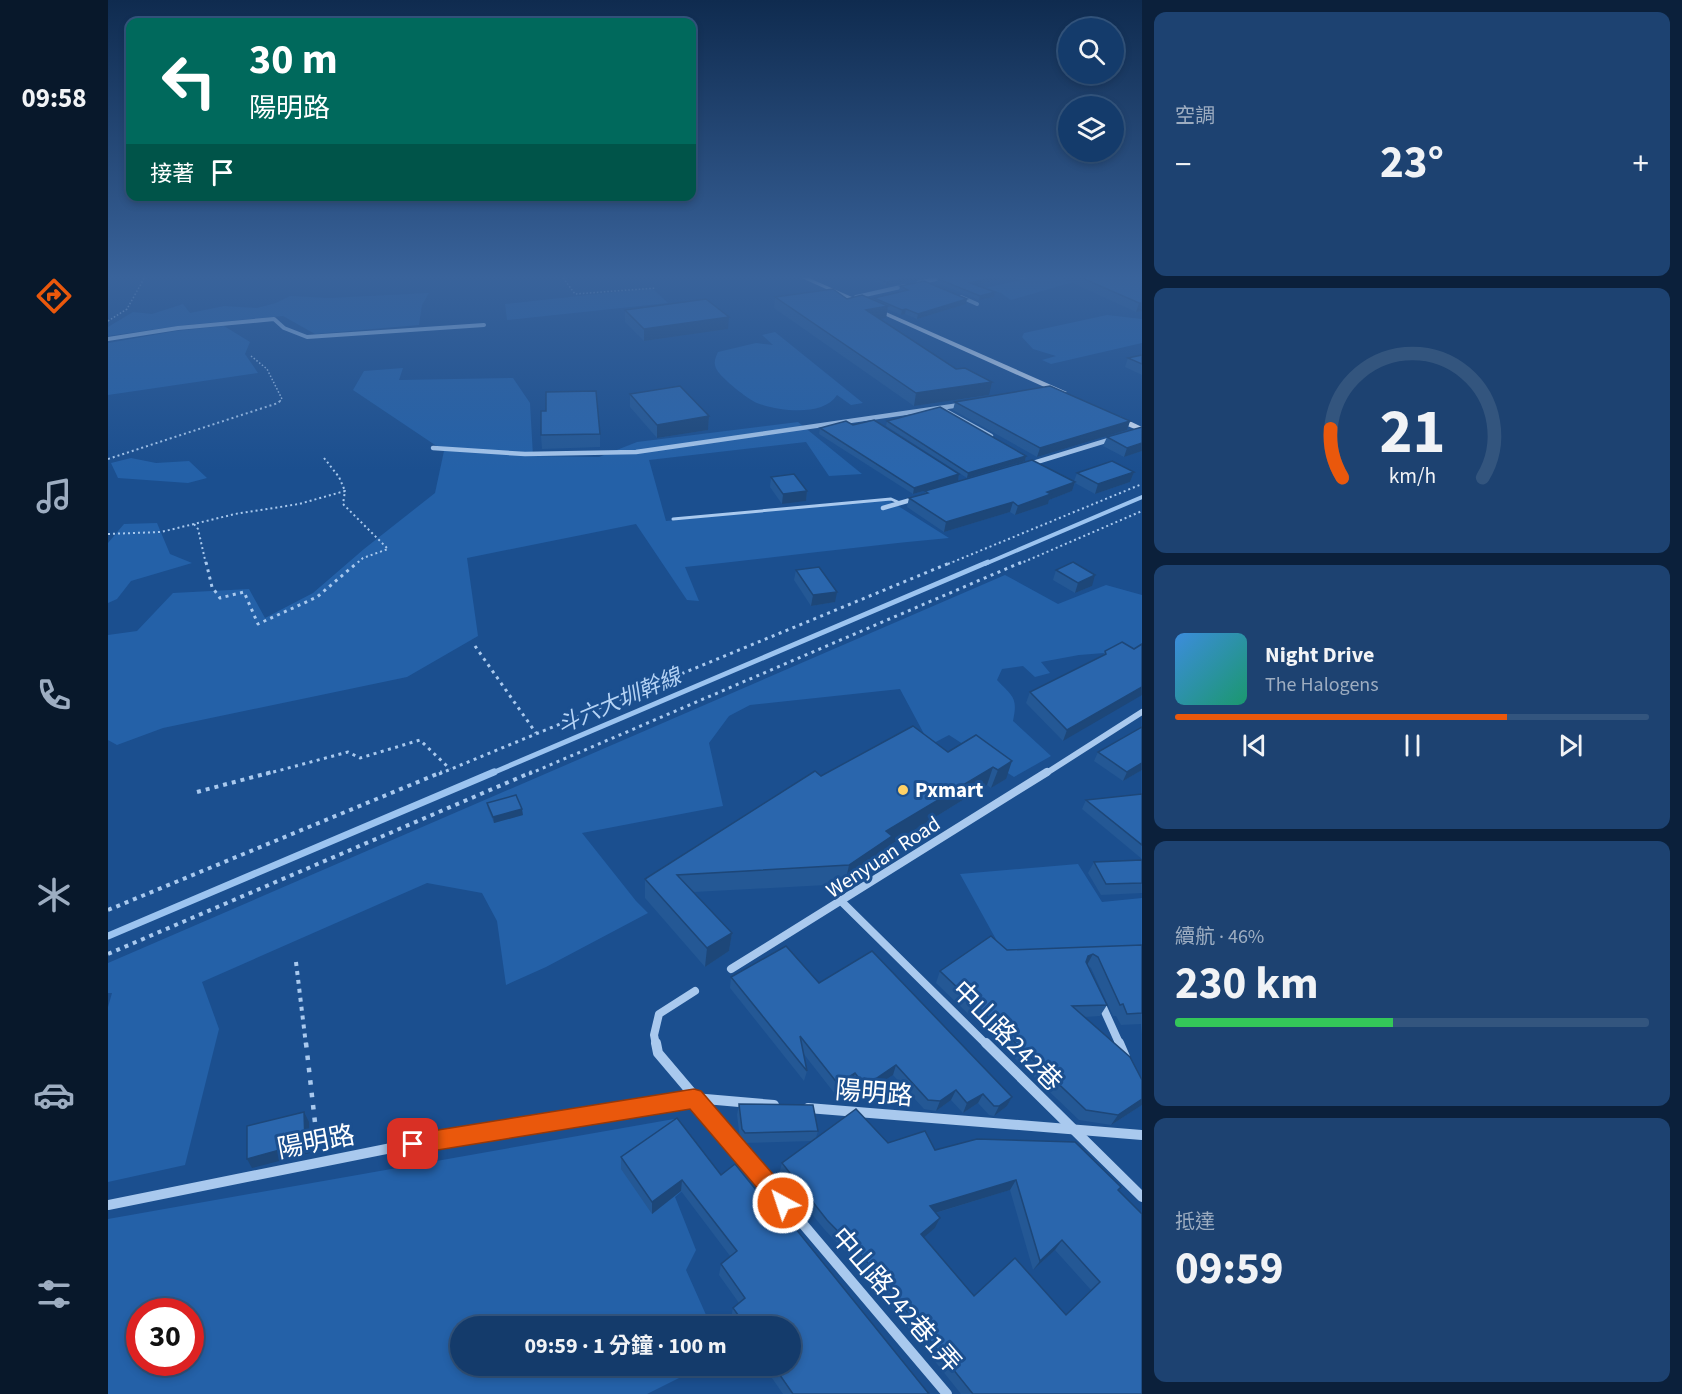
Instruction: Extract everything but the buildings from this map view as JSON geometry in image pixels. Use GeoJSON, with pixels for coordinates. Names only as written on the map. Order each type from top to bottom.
{"type":"FeatureCollection","features":[{"type":"Feature","properties":{"kind":"main road"},"geometry":{"type":"LineString","coordinates":[[949,340],[1066,393]]}},
{"type":"Feature","properties":{"kind":"main road"},"geometry":{"type":"LineString","coordinates":[[1110,414],[1142,430]]}},
{"type":"Feature","properties":{"kind":"street"},"geometry":{"type":"LineString","coordinates":[[1044,390],[1056,388]]}},
{"type":"Feature","properties":{"kind":"street"},"geometry":{"type":"LineString","coordinates":[[433,448],[525,454],[636,452],[964,404]]}},
{"type":"Feature","properties":{"kind":"street"},"geometry":{"type":"LineString","coordinates":[[941,408],[999,440]]}},
{"type":"Feature","properties":{"kind":"street"},"geometry":{"type":"LineString","coordinates":[[1131,433],[1142,430]]}},
{"type":"Feature","properties":{"kind":"street"},"geometry":{"type":"LineString","coordinates":[[1025,465],[1121,436]]}},
{"type":"Feature","properties":{"kind":"street"},"geometry":{"type":"LineString","coordinates":[[1027,456],[1036,462]]}},
{"type":"Feature","properties":{"kind":"street"},"geometry":{"type":"LineString","coordinates":[[883,508],[923,496]]}},
{"type":"Feature","properties":{"kind":"street","name":"Wenyuan Road"},"geometry":{"type":"LineString","coordinates":[[731,969],[843,903],[956,828],[1142,712]]}},
{"type":"Feature","properties":{"kind":"street","name":"中山路242巷"},"geometry":{"type":"LineString","coordinates":[[843,903],[1142,1197]]}},
{"type":"Feature","properties":{"kind":"street","name":"中山路242巷1弄"},"geometry":{"type":"LineString","coordinates":[[695,991],[659,1014],[654,1035],[658,1053],[947,1394]]}},
{"type":"Feature","properties":{"kind":"street"},"geometry":{"type":"LineString","coordinates":[[1095,991],[1128,1062]]}},
{"type":"Feature","properties":{"kind":"street","name":"陽明路"},"geometry":{"type":"LineString","coordinates":[[108,1204],[436,1139],[694,1098],[789,1106]]}},
{"type":"Feature","properties":{"kind":"street","name":"陽明路"},"geometry":{"type":"LineString","coordinates":[[801,1107],[1142,1135]]}},
{"type":"Feature","properties":{"kind":"lane"},"geometry":{"type":"LineString","coordinates":[[869,419],[879,425]]}},
{"type":"Feature","properties":{"kind":"lane"},"geometry":{"type":"LineString","coordinates":[[673,519],[891,499],[900,503]]}},
{"type":"Feature","properties":{"kind":"path"},"geometry":{"type":"LineString","coordinates":[[108,459],[278,404],[282,399],[267,369],[251,356]]}},
{"type":"Feature","properties":{"kind":"path"},"geometry":{"type":"LineString","coordinates":[[194,524],[198,529],[213,587],[220,598],[244,592],[258,624],[318,597],[363,558],[388,549],[343,504],[345,491],[339,477],[324,458]]}},
{"type":"Feature","properties":{"kind":"path"},"geometry":{"type":"LineString","coordinates":[[108,910],[1142,484]]}},
{"type":"Feature","properties":{"kind":"path"},"geometry":{"type":"LineString","coordinates":[[108,534],[161,532],[298,504],[345,491]]}},
{"type":"Feature","properties":{"kind":"path"},"geometry":{"type":"LineString","coordinates":[[108,954],[1142,511]]}},
{"type":"Feature","properties":{"kind":"path"},"geometry":{"type":"LineString","coordinates":[[475,646],[537,733]]}},
{"type":"Feature","properties":{"kind":"path"},"geometry":{"type":"LineString","coordinates":[[196,792],[348,752],[360,758],[420,741],[450,769]]}},
{"type":"Feature","properties":{"kind":"path"},"geometry":{"type":"LineString","coordinates":[[296,962],[320,1162]]}},
{"type":"Feature","properties":{"kind":"shaded area"},"geometry":{"type":"Polygon","coordinates":[[[125,340],[247,340],[250,342],[245,354],[258,373],[108,395],[108,343],[125,340]]]}},
{"type":"Feature","properties":{"kind":"shaded area"},"geometry":{"type":"Polygon","coordinates":[[[768,340],[785,340],[863,403],[851,405],[837,395],[822,407],[811,409],[788,410],[766,406],[742,393],[724,378],[715,366],[718,352],[756,343],[773,345],[768,340]]]}},
{"type":"Feature","properties":{"kind":"shaded area"},"geometry":{"type":"Polygon","coordinates":[[[1025,340],[1142,340],[1142,343],[1051,364],[1042,360],[1056,356],[1033,349],[1025,340]]]}},
{"type":"Feature","properties":{"kind":"shaded area"},"geometry":{"type":"Polygon","coordinates":[[[403,368],[399,380],[513,378],[530,403],[533,456],[599,457],[637,442],[798,422],[862,474],[829,476],[806,442],[649,460],[666,521],[887,499],[949,538],[685,567],[699,601],[687,600],[636,524],[467,558],[478,636],[407,677],[163,728],[117,745],[108,740],[108,635],[137,631],[173,593],[249,589],[265,618],[313,593],[435,493],[444,451],[353,390],[364,371],[403,368]]]}},
{"type":"Feature","properties":{"kind":"shaded area"},"geometry":{"type":"Polygon","coordinates":[[[131,458],[156,463],[189,461],[207,478],[188,483],[118,478],[111,463],[131,458]]]}},
{"type":"Feature","properties":{"kind":"shaded area"},"geometry":{"type":"Polygon","coordinates":[[[157,523],[170,554],[192,563],[131,581],[117,599],[108,603],[108,543],[124,524],[157,523]]]}},
{"type":"Feature","properties":{"kind":"shaded area"},"geometry":{"type":"Polygon","coordinates":[[[1005,575],[1058,604],[1106,585],[1142,595],[1142,650],[1079,655],[1041,662],[1050,673],[1035,677],[1023,666],[1002,669],[997,680],[1013,698],[1015,707],[1013,721],[1051,756],[1014,777],[949,735],[930,745],[900,689],[750,705],[729,716],[709,743],[723,806],[582,833],[648,913],[546,967],[506,985],[497,921],[482,893],[427,883],[202,982],[219,1029],[185,1165],[108,1182],[108,1007],[112,993],[108,993],[108,963],[1005,575]]]}},
{"type":"Feature","properties":{"kind":"shaded area"},"geometry":{"type":"Polygon","coordinates":[[[1078,864],[1102,902],[1142,898],[1142,951],[1003,952],[960,874],[1078,864]]]}},
{"type":"Feature","properties":{"kind":"shaded area"},"geometry":{"type":"Polygon","coordinates":[[[674,1119],[706,1171],[675,1197],[696,1250],[686,1270],[707,1316],[450,1316],[450,1376],[683,1376],[647,1394],[108,1394],[108,1219],[674,1119]]]}},
{"type":"Feature","properties":{"kind":"waterway","name":"斗六大圳幹線"},"geometry":{"type":"LineString","coordinates":[[985,564],[1142,497]]}},
{"type":"Feature","properties":{"kind":"waterway","name":"斗六大圳幹線"},"geometry":{"type":"LineString","coordinates":[[490,774],[988,562]]}},
{"type":"Feature","properties":{"kind":"waterway","name":"斗六大圳幹線"},"geometry":{"type":"LineString","coordinates":[[108,936],[494,772]]}},
{"type":"Feature","properties":{"kind":"place","name":"Pxmart"},"geometry":{"type":"Point","coordinates":[903,790]}},
{"type":"Feature","properties":{"kind":"route"},"geometry":{"type":"LineString","coordinates":[[413,1144],[694,1098],[783,1203]]}}]}
